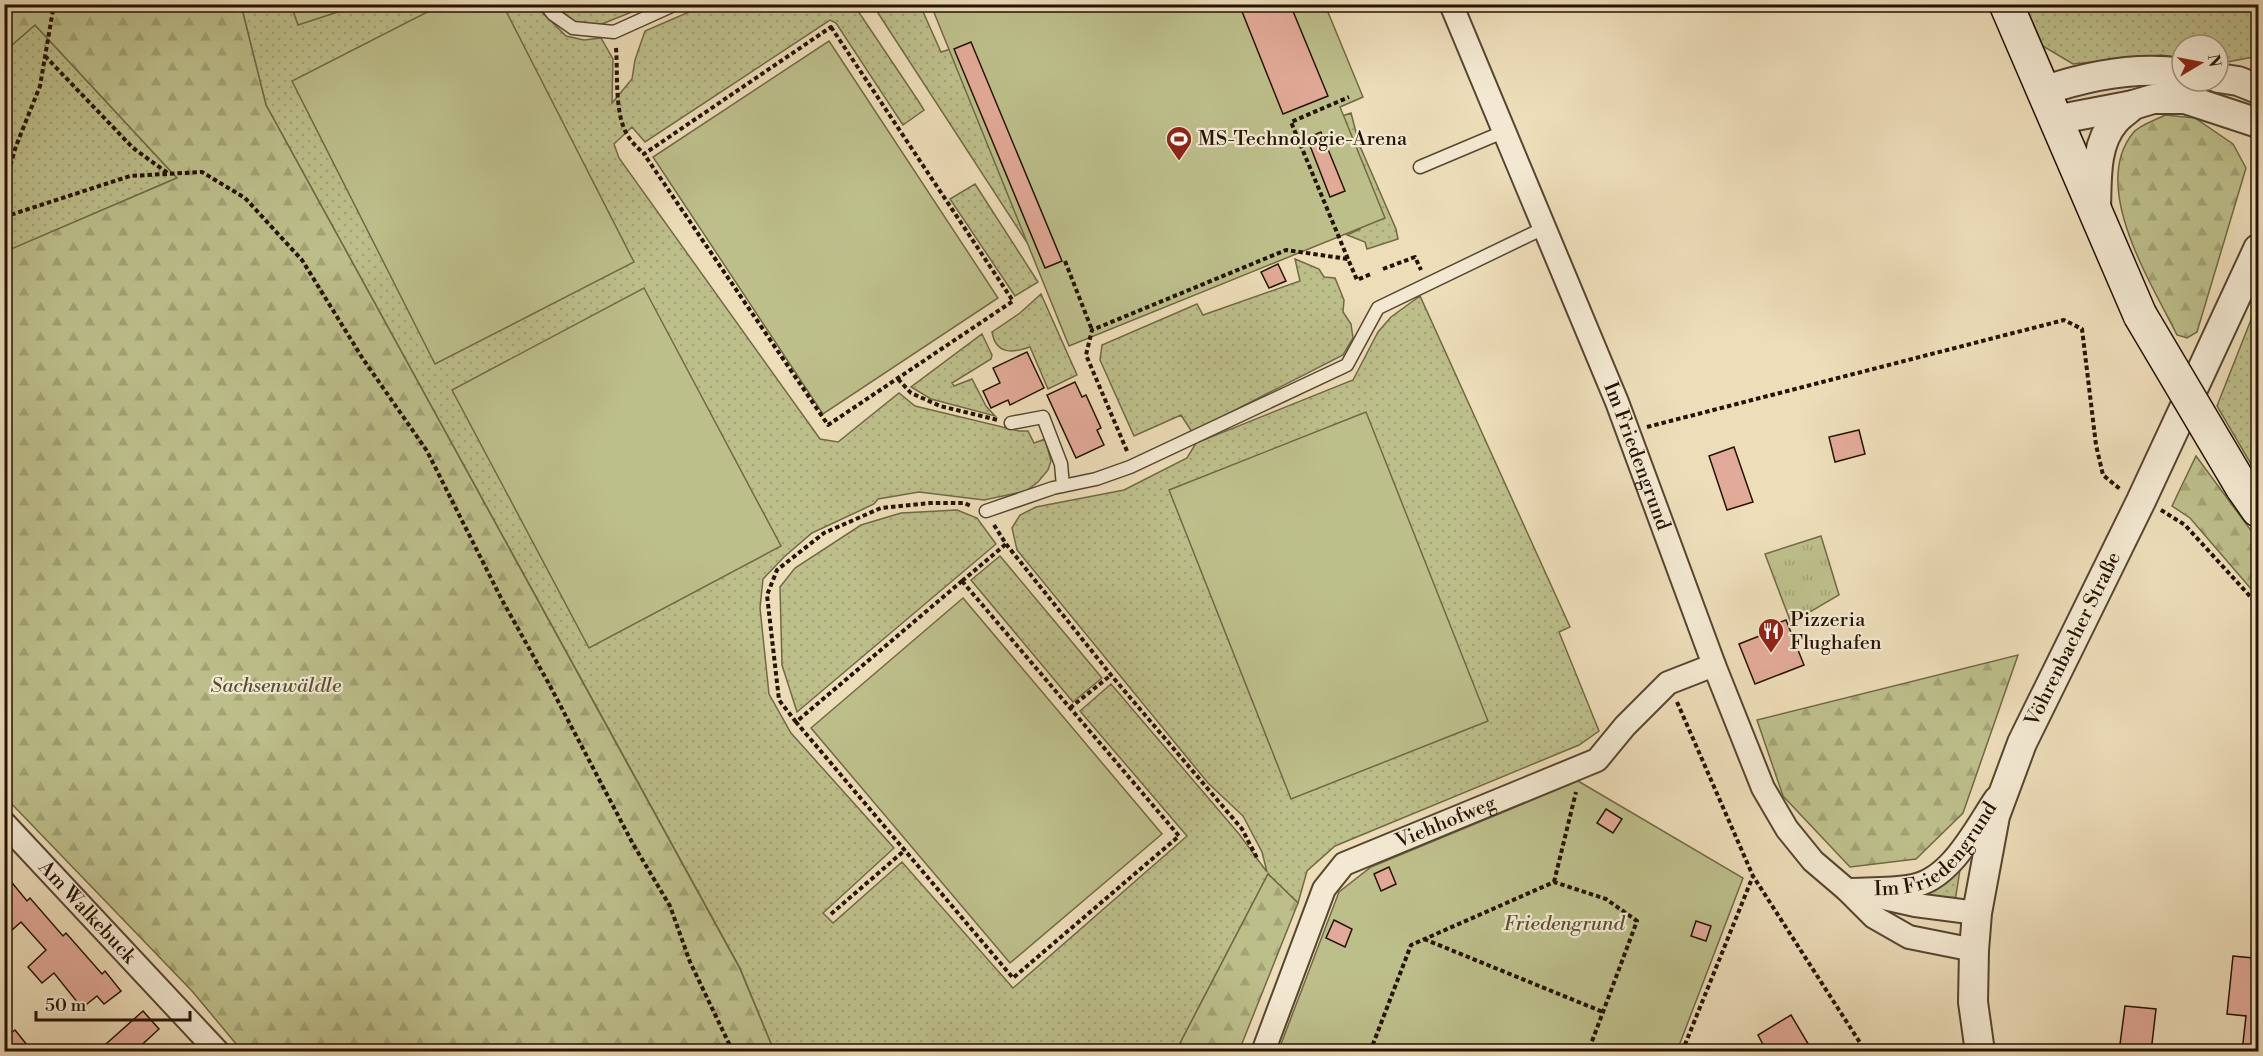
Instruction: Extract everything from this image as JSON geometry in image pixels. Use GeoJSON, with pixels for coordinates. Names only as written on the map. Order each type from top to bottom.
{"type":"FeatureCollection","features":[{"type":"Feature","properties":{"kind":"main road"},"geometry":{"type":"LineString","coordinates":[[2006,4],[2140,315],[2250,499]]}},
{"type":"Feature","properties":{"kind":"street","name":"Im Friedengrund"},"geometry":{"type":"LineString","coordinates":[[1450,4],[1629,432],[1714,665],[1763,788],[1786,830],[1813,861],[1874,917],[1909,937],[1974,950]]}},
{"type":"Feature","properties":{"kind":"street"},"geometry":{"type":"LineString","coordinates":[[2049,106],[2093,77],[2129,72],[2170,73]]}},
{"type":"Feature","properties":{"kind":"street"},"geometry":{"type":"LineString","coordinates":[[2049,106],[2133,105],[2153,99],[2185,99],[2259,123]]}},
{"type":"Feature","properties":{"kind":"street"},"geometry":{"type":"LineString","coordinates":[[2096,214],[2098,163],[2104,140],[2115,122],[2133,105]]}},
{"type":"Feature","properties":{"kind":"street","name":"Vöhrenbacher Straße"},"geometry":{"type":"LineString","coordinates":[[1980,1052],[1973,1002],[1974,950],[1977,913],[1995,816],[2022,742],[2141,501],[2259,249]]}},
{"type":"Feature","properties":{"kind":"street","name":"Viehhofweg"},"geometry":{"type":"LineString","coordinates":[[1263,1052],[1324,889],[1344,864],[1597,760],[1625,726],[1668,683],[1714,665]]}},
{"type":"Feature","properties":{"kind":"street","name":"Im Friedengrund"},"geometry":{"type":"LineString","coordinates":[[1847,890],[1915,886],[1942,872],[1970,837],[2008,782]]}},
{"type":"Feature","properties":{"kind":"street","name":"Am Walkebuck"},"geometry":{"type":"LineString","coordinates":[[4,824],[218,1052]]}},
{"type":"Feature","properties":{"kind":"street","name":"Im Friedengrund"},"geometry":{"type":"LineString","coordinates":[[1847,890],[1915,905],[1977,913]]}},
{"type":"Feature","properties":{"kind":"lane"},"geometry":{"type":"LineString","coordinates":[[546,4],[553,14],[573,28],[614,32],[676,4]]}},
{"type":"Feature","properties":{"kind":"lane"},"geometry":{"type":"LineString","coordinates":[[1420,167],[1503,132]]}},
{"type":"Feature","properties":{"kind":"lane"},"geometry":{"type":"LineString","coordinates":[[986,511],[1063,486],[1096,479],[1134,465],[1347,365],[1378,308],[1544,228]]}},
{"type":"Feature","properties":{"kind":"lane"},"geometry":{"type":"LineString","coordinates":[[1011,423],[1043,417],[1061,464],[1063,486]]}},
{"type":"Feature","properties":{"kind":"path"},"geometry":{"type":"LineString","coordinates":[[4,187],[16,146],[40,86],[54,4]]}},
{"type":"Feature","properties":{"kind":"path"},"geometry":{"type":"LineString","coordinates":[[614,32],[619,109],[628,137],[644,154],[828,425],[1012,301],[831,27],[644,154]]}},
{"type":"Feature","properties":{"kind":"path"},"geometry":{"type":"LineString","coordinates":[[45,56],[134,148],[169,174]]}},
{"type":"Feature","properties":{"kind":"path"},"geometry":{"type":"LineString","coordinates":[[1349,97],[1291,122],[1357,280],[1371,274]]}},
{"type":"Feature","properties":{"kind":"path"},"geometry":{"type":"LineString","coordinates":[[4,217],[130,176],[202,172],[245,198],[302,261],[363,359],[427,451],[502,600],[633,844],[669,906],[690,962],[733,1052]]}},
{"type":"Feature","properties":{"kind":"path"},"geometry":{"type":"LineString","coordinates":[[1092,330],[1286,250],[1348,259]]}},
{"type":"Feature","properties":{"kind":"path"},"geometry":{"type":"LineString","coordinates":[[1383,269],[1415,257],[1427,284]]}},
{"type":"Feature","properties":{"kind":"path"},"geometry":{"type":"LineString","coordinates":[[1065,261],[1092,330],[1086,355],[1134,465]]}},
{"type":"Feature","properties":{"kind":"path"},"geometry":{"type":"LineString","coordinates":[[1629,432],[2064,320],[2082,329],[2096,445],[2103,475],[2120,489],[2185,525],[2259,605]]}},
{"type":"Feature","properties":{"kind":"path"},"geometry":{"type":"LineString","coordinates":[[897,379],[911,393],[939,406],[1011,423]]}},
{"type":"Feature","properties":{"kind":"path"},"geometry":{"type":"LineString","coordinates":[[962,581],[1179,836],[1013,978],[779,700],[767,595],[777,570],[824,533],[881,508],[930,503],[964,503],[986,511],[1006,544],[1111,675],[1242,829],[1257,858]]}},
{"type":"Feature","properties":{"kind":"path"},"geometry":{"type":"LineString","coordinates":[[796,722],[1006,544]]}},
{"type":"Feature","properties":{"kind":"path"},"geometry":{"type":"LineString","coordinates":[[1070,708],[1111,675]]}},
{"type":"Feature","properties":{"kind":"path"},"geometry":{"type":"LineString","coordinates":[[1668,683],[1753,876],[1866,1052]]}},
{"type":"Feature","properties":{"kind":"path"},"geometry":{"type":"LineString","coordinates":[[1554,882],[1578,781],[1579,767]]}},
{"type":"Feature","properties":{"kind":"path"},"geometry":{"type":"LineString","coordinates":[[831,914],[905,850]]}},
{"type":"Feature","properties":{"kind":"path"},"geometry":{"type":"LineString","coordinates":[[1682,1052],[1753,876]]}},
{"type":"Feature","properties":{"kind":"path"},"geometry":{"type":"LineString","coordinates":[[1370,1052],[1411,945],[1554,882],[1606,899],[1637,921],[1588,1052]]}},
{"type":"Feature","properties":{"kind":"path"},"geometry":{"type":"LineString","coordinates":[[1424,939],[1603,1012]]}},
{"type":"Feature","properties":{"kind":"green space","name":"Sachsenwäldle"},"geometry":{"type":"Polygon","coordinates":[[[5,4],[241,5],[266,105],[740,969],[774,1051],[242,1051],[192,991],[5,797],[5,259],[11,249],[177,178],[35,25],[5,51],[5,4]]]}},
{"type":"Feature","properties":{"kind":"green space"},"geometry":{"type":"Polygon","coordinates":[[[291,4],[359,5],[298,25],[291,4]]]}},
{"type":"Feature","properties":{"kind":"green space"},"geometry":{"type":"Polygon","coordinates":[[[241,5],[535,5],[566,36],[584,40],[601,38],[613,59],[612,103],[632,79],[635,60],[645,31],[705,5],[854,5],[919,102],[924,110],[903,125],[836,23],[830,20],[645,142],[632,127],[614,144],[619,158],[820,439],[838,442],[899,393],[915,406],[1019,431],[1028,431],[1034,443],[1045,439],[1051,461],[1048,470],[1026,491],[984,500],[919,492],[878,499],[874,504],[812,533],[763,579],[760,608],[769,694],[791,733],[894,848],[823,913],[833,923],[902,862],[1013,988],[1187,836],[1080,711],[1111,684],[1239,834],[1267,872],[1262,852],[1243,816],[1208,783],[1017,550],[1012,528],[1020,515],[1036,507],[1124,490],[1187,458],[1196,443],[1353,380],[1378,332],[1391,317],[1420,296],[1570,627],[1559,632],[1599,731],[1579,745],[1335,846],[1307,871],[1298,903],[1268,874],[1176,1051],[774,1051],[740,968],[266,105],[241,5]]]}},
{"type":"Feature","properties":{"kind":"green space"},"geometry":{"type":"Polygon","coordinates":[[[441,5],[503,5],[634,262],[435,364],[292,81],[441,5]]]}},
{"type":"Feature","properties":{"kind":"green space"},"geometry":{"type":"Polygon","coordinates":[[[553,5],[649,5],[597,26],[578,24],[553,5]]]}},
{"type":"Feature","properties":{"kind":"green space"},"geometry":{"type":"Polygon","coordinates":[[[885,5],[920,5],[941,52],[951,49],[1041,264],[878,13],[885,5]]]}},
{"type":"Feature","properties":{"kind":"green space","name":"MS-Technologie-Arena"},"geometry":{"type":"Polygon","coordinates":[[[931,5],[1325,5],[1363,97],[1340,107],[1385,218],[1069,346],[931,5]]]}},
{"type":"Feature","properties":{"kind":"green space"},"geometry":{"type":"Polygon","coordinates":[[[2022,5],[2258,5],[2258,52],[2253,57],[2230,61],[2230,33],[2170,33],[2170,56],[2161,55],[2073,64],[2041,45],[2022,5]]]}},
{"type":"Feature","properties":{"kind":"green space"},"geometry":{"type":"Polygon","coordinates":[[[35,25],[177,178],[12,249],[5,259],[5,51],[35,25]]]}},
{"type":"Feature","properties":{"kind":"green space"},"geometry":{"type":"Polygon","coordinates":[[[829,41],[998,298],[823,414],[653,157],[829,41]]]}},
{"type":"Feature","properties":{"kind":"green space"},"geometry":{"type":"Polygon","coordinates":[[[1351,113],[1359,144],[1396,229],[1398,239],[1367,249],[1365,242],[1347,235],[1360,229],[1321,123],[1351,113]]]}},
{"type":"Feature","properties":{"kind":"green space"},"geometry":{"type":"Polygon","coordinates":[[[2165,115],[2195,118],[2233,144],[2246,168],[2197,332],[2187,338],[2177,335],[2140,263],[2121,207],[2118,180],[2121,155],[2133,133],[2143,125],[2165,115]]]}},
{"type":"Feature","properties":{"kind":"green space"},"geometry":{"type":"Polygon","coordinates":[[[975,184],[1038,282],[1015,296],[950,199],[975,184]]]}},
{"type":"Feature","properties":{"kind":"green space"},"geometry":{"type":"Polygon","coordinates":[[[1295,259],[1319,269],[1324,277],[1335,278],[1344,300],[1343,312],[1351,324],[1353,338],[1343,355],[1192,432],[1181,415],[1134,436],[1100,360],[1102,345],[1197,304],[1203,315],[1300,281],[1295,259]]]}},
{"type":"Feature","properties":{"kind":"green space"},"geometry":{"type":"Polygon","coordinates":[[[644,288],[781,546],[589,648],[452,390],[644,288]]]}},
{"type":"Feature","properties":{"kind":"green space"},"geometry":{"type":"Polygon","coordinates":[[[1041,294],[1077,375],[1048,389],[1030,347],[1006,350],[997,345],[992,332],[1020,313],[1041,294]]]}},
{"type":"Feature","properties":{"kind":"green space"},"geometry":{"type":"Polygon","coordinates":[[[2258,302],[2258,476],[2217,406],[2258,302]]]}},
{"type":"Feature","properties":{"kind":"green space"},"geometry":{"type":"Polygon","coordinates":[[[982,334],[992,355],[991,359],[952,383],[954,386],[972,379],[986,406],[995,416],[931,399],[911,387],[982,334]]]}},
{"type":"Feature","properties":{"kind":"green space"},"geometry":{"type":"Polygon","coordinates":[[[1366,412],[1488,721],[1291,799],[1169,490],[1366,412]]]}},
{"type":"Feature","properties":{"kind":"green space"},"geometry":{"type":"Polygon","coordinates":[[[2196,456],[2258,540],[2258,597],[2190,518],[2172,506],[2196,456]]]}},
{"type":"Feature","properties":{"kind":"green space"},"geometry":{"type":"Polygon","coordinates":[[[957,510],[977,518],[996,544],[797,712],[782,665],[780,587],[795,568],[861,525],[901,513],[957,510]]]}},
{"type":"Feature","properties":{"kind":"green space"},"geometry":{"type":"Polygon","coordinates":[[[1821,536],[1839,595],[1791,623],[1765,554],[1821,536]]]}},
{"type":"Feature","properties":{"kind":"green space"},"geometry":{"type":"Polygon","coordinates":[[[1000,556],[1102,678],[1073,702],[971,580],[1000,556]]]}},
{"type":"Feature","properties":{"kind":"green space"},"geometry":{"type":"Polygon","coordinates":[[[963,598],[1162,834],[1010,963],[811,728],[963,598]]]}},
{"type":"Feature","properties":{"kind":"green space"},"geometry":{"type":"Polygon","coordinates":[[[2018,655],[1963,813],[1916,859],[1850,867],[1783,796],[1757,720],[2018,655]]]}},
{"type":"Feature","properties":{"kind":"green space","name":"Friedengrund"},"geometry":{"type":"Polygon","coordinates":[[[1578,781],[1743,878],[1677,1051],[1278,1052],[1339,892],[1371,867],[1578,781]]]}},
{"type":"Feature","properties":{"kind":"green space"},"geometry":{"type":"Polygon","coordinates":[[[1960,870],[1955,901],[1924,895],[1949,880],[1960,870]]]}},
{"type":"Feature","properties":{"kind":"green space"},"geometry":{"type":"Polygon","coordinates":[[[1268,874],[1298,903],[1239,1051],[1176,1051],[1268,874]]]}},
{"type":"Feature","properties":{"kind":"building"},"geometry":{"type":"Polygon","coordinates":[[[1239,4],[1290,4],[1328,96],[1283,114],[1239,4]]]}},
{"type":"Feature","properties":{"kind":"building"},"geometry":{"type":"Polygon","coordinates":[[[971,42],[1062,261],[1045,268],[954,49],[971,42]]]}},
{"type":"Feature","properties":{"kind":"building"},"geometry":{"type":"Polygon","coordinates":[[[1321,132],[1345,191],[1330,197],[1307,138],[1321,132]]]}},
{"type":"Feature","properties":{"kind":"building"},"geometry":{"type":"Polygon","coordinates":[[[1278,264],[1286,281],[1269,288],[1261,272],[1278,264]]]}},
{"type":"Feature","properties":{"kind":"building"},"geometry":{"type":"Polygon","coordinates":[[[1027,352],[1044,388],[1010,405],[1008,400],[991,408],[983,391],[1000,383],[993,368],[1027,352]]]}},
{"type":"Feature","properties":{"kind":"building"},"geometry":{"type":"Polygon","coordinates":[[[1075,382],[1082,397],[1086,395],[1101,428],[1097,430],[1104,445],[1076,458],[1047,395],[1075,382]]]}},
{"type":"Feature","properties":{"kind":"building"},"geometry":{"type":"Polygon","coordinates":[[[1859,430],[1865,454],[1835,462],[1829,437],[1859,430]]]}},
{"type":"Feature","properties":{"kind":"building"},"geometry":{"type":"Polygon","coordinates":[[[1734,447],[1753,502],[1727,510],[1709,456],[1734,447]]]}},
{"type":"Feature","properties":{"kind":"building","name":"Pizzeria Flughafen"},"geometry":{"type":"Polygon","coordinates":[[[1786,620],[1804,665],[1755,684],[1739,644],[1772,631],[1770,626],[1786,620]]]}},
{"type":"Feature","properties":{"kind":"building"},"geometry":{"type":"Polygon","coordinates":[[[1606,809],[1622,819],[1613,833],[1597,823],[1606,809]]]}},
{"type":"Feature","properties":{"kind":"building"},"geometry":{"type":"Polygon","coordinates":[[[1389,867],[1396,884],[1381,891],[1374,874],[1389,867]]]}},
{"type":"Feature","properties":{"kind":"building"},"geometry":{"type":"Polygon","coordinates":[[[4,873],[27,901],[30,898],[63,936],[66,933],[102,974],[105,971],[121,991],[104,1004],[97,996],[82,1008],[54,973],[42,983],[28,967],[46,950],[21,922],[4,937],[4,873]]]}},
{"type":"Feature","properties":{"kind":"building"},"geometry":{"type":"Polygon","coordinates":[[[1334,920],[1352,929],[1345,947],[1326,938],[1334,920]]]}},
{"type":"Feature","properties":{"kind":"building"},"geometry":{"type":"Polygon","coordinates":[[[1696,921],[1711,926],[1706,941],[1691,936],[1696,921]]]}},
{"type":"Feature","properties":{"kind":"building"},"geometry":{"type":"Polygon","coordinates":[[[2233,956],[2253,958],[2252,975],[2259,976],[2259,1052],[2242,1052],[2246,1016],[2227,1014],[2233,956]]]}},
{"type":"Feature","properties":{"kind":"building"},"geometry":{"type":"Polygon","coordinates":[[[2125,1006],[2156,1009],[2151,1052],[2119,1052],[2125,1006]]]}},
{"type":"Feature","properties":{"kind":"building"},"geometry":{"type":"Polygon","coordinates":[[[143,1011],[159,1029],[134,1052],[97,1052],[143,1011]]]}},
{"type":"Feature","properties":{"kind":"building"},"geometry":{"type":"Polygon","coordinates":[[[1791,1015],[1813,1052],[1767,1052],[1758,1035],[1791,1015]]]}},
{"type":"Feature","properties":{"kind":"building"},"geometry":{"type":"Polygon","coordinates":[[[15,1030],[27,1045],[19,1052],[4,1052],[4,1038],[15,1030]]]}},
{"type":"Feature","properties":{"kind":"place","name":"MS-Technologie-Arena"},"geometry":{"type":"Point","coordinates":[1179,162]}},
{"type":"Feature","properties":{"kind":"place","name":"Pizzeria Flughafen"},"geometry":{"type":"Point","coordinates":[1771,654]}}]}
